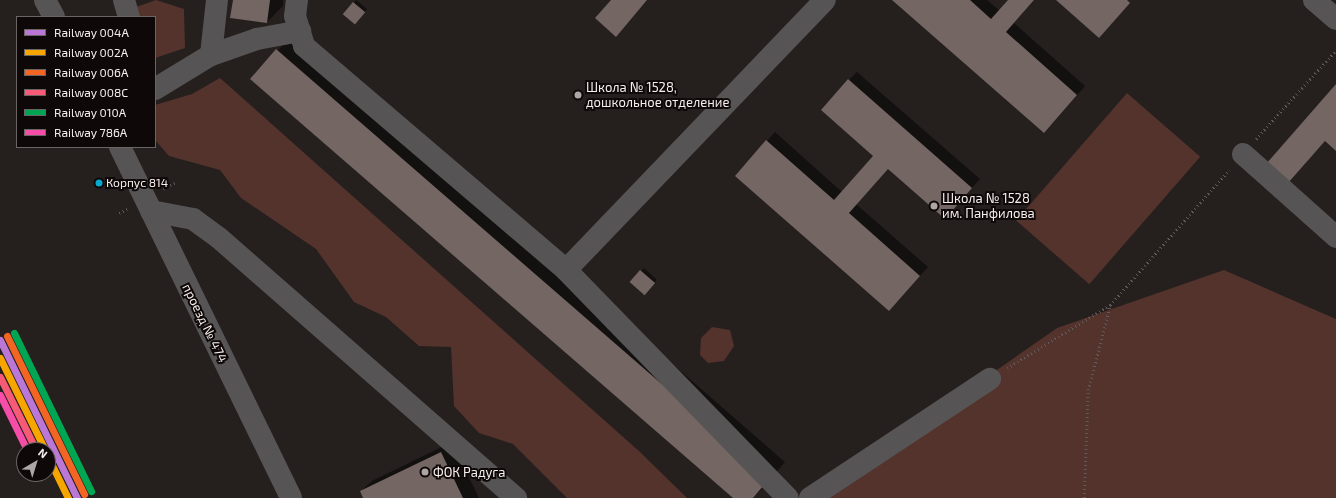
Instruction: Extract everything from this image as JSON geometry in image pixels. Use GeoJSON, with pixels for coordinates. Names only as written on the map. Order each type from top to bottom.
{"type":"FeatureCollection","features":[{"type":"Feature","properties":{"kind":"street"},"geometry":{"type":"LineString","coordinates":[[45,0],[53,16]]}},
{"type":"Feature","properties":{"kind":"street"},"geometry":{"type":"LineString","coordinates":[[124,0],[129,16]]}},
{"type":"Feature","properties":{"kind":"street"},"geometry":{"type":"LineString","coordinates":[[211,55],[217,0]]}},
{"type":"Feature","properties":{"kind":"street"},"geometry":{"type":"LineString","coordinates":[[297,0],[295,16],[304,46],[324,65],[566,270],[788,498]]}},
{"type":"Feature","properties":{"kind":"street"},"geometry":{"type":"LineString","coordinates":[[1314,0],[1336,18]]}},
{"type":"Feature","properties":{"kind":"street"},"geometry":{"type":"LineString","coordinates":[[566,270],[820,2]]}},
{"type":"Feature","properties":{"kind":"street"},"geometry":{"type":"LineString","coordinates":[[156,89],[211,55],[257,39],[300,31]]}},
{"type":"Feature","properties":{"kind":"street","name":"проезд № 474"},"geometry":{"type":"LineString","coordinates":[[120,148],[292,498]]}},
{"type":"Feature","properties":{"kind":"street"},"geometry":{"type":"LineString","coordinates":[[1243,154],[1336,237]]}},
{"type":"Feature","properties":{"kind":"street"},"geometry":{"type":"LineString","coordinates":[[151,210],[193,219],[219,238],[516,498]]}},
{"type":"Feature","properties":{"kind":"street"},"geometry":{"type":"LineString","coordinates":[[810,498],[990,379]]}},
{"type":"Feature","properties":{"kind":"path"},"geometry":{"type":"LineString","coordinates":[[990,379],[1110,305],[1336,50]]}},
{"type":"Feature","properties":{"kind":"path"},"geometry":{"type":"LineString","coordinates":[[1084,498],[1088,390],[1110,305]]}},
{"type":"Feature","properties":{"kind":"shaded area"},"geometry":{"type":"Polygon","coordinates":[[[156,0],[184,9],[185,48],[156,58],[156,16],[137,16],[136,7],[156,0]]]}},
{"type":"Feature","properties":{"kind":"shaded area"},"geometry":{"type":"Polygon","coordinates":[[[220,78],[640,452],[687,498],[567,498],[513,444],[479,433],[454,406],[451,347],[419,346],[386,317],[354,302],[316,249],[241,198],[220,170],[169,156],[156,141],[156,105],[192,94],[220,78]]]}},
{"type":"Feature","properties":{"kind":"shaded area"},"geometry":{"type":"Polygon","coordinates":[[[1127,93],[1200,157],[1089,284],[1016,221],[1127,93]]]}},
{"type":"Feature","properties":{"kind":"shaded area"},"geometry":{"type":"Polygon","coordinates":[[[1224,270],[1336,319],[1336,498],[813,498],[1057,328],[1224,270]]]}},
{"type":"Feature","properties":{"kind":"shaded area"},"geometry":{"type":"Polygon","coordinates":[[[712,327],[730,330],[734,346],[724,361],[708,363],[700,355],[701,338],[712,327]]]}},
{"type":"Feature","properties":{"kind":"building"},"geometry":{"type":"Polygon","coordinates":[[[233,0],[270,0],[267,23],[230,18],[233,0]]]}},
{"type":"Feature","properties":{"kind":"building"},"geometry":{"type":"Polygon","coordinates":[[[611,0],[647,0],[616,37],[595,18],[611,0]]]}},
{"type":"Feature","properties":{"kind":"building"},"geometry":{"type":"Polygon","coordinates":[[[892,0],[970,0],[991,19],[1008,0],[1034,0],[1006,32],[1077,95],[1044,133],[892,0]]]}},
{"type":"Feature","properties":{"kind":"building"},"geometry":{"type":"Polygon","coordinates":[[[1056,0],[1127,0],[1130,3],[1099,38],[1056,0]]]}},
{"type":"Feature","properties":{"kind":"building"},"geometry":{"type":"Polygon","coordinates":[[[353,2],[365,12],[355,25],[343,14],[353,2]]]}},
{"type":"Feature","properties":{"kind":"building"},"geometry":{"type":"Polygon","coordinates":[[[276,49],[770,478],[753,498],[733,498],[250,79],[276,49]]]}},
{"type":"Feature","properties":{"kind":"building"},"geometry":{"type":"Polygon","coordinates":[[[848,79],[972,188],[945,219],[888,169],[849,213],[920,276],[889,311],[735,176],[766,140],[834,200],[873,156],[821,110],[848,79]]]}},
{"type":"Feature","properties":{"kind":"building"},"geometry":{"type":"Polygon","coordinates":[[[1336,84],[1336,151],[1325,141],[1288,183],[1266,164],[1336,84]]]}},
{"type":"Feature","properties":{"kind":"building"},"geometry":{"type":"Polygon","coordinates":[[[640,270],[655,283],[645,295],[630,282],[640,270]]]}},
{"type":"Feature","properties":{"kind":"building","name":"ФОК Радуга"},"geometry":{"type":"Polygon","coordinates":[[[441,452],[463,498],[363,498],[360,491],[441,452]]]}},
{"type":"Feature","properties":{"kind":"rail line","name":"010А"},"geometry":{"type":"LineString","coordinates":[[14,333],[91,491]]}},
{"type":"Feature","properties":{"kind":"rail line","name":"006А"},"geometry":{"type":"LineString","coordinates":[[7,336],[84,494]]}},
{"type":"Feature","properties":{"kind":"rail line","name":"004А"},"geometry":{"type":"LineString","coordinates":[[0,340],[77,498]]}},
{"type":"Feature","properties":{"kind":"rail line","name":"002А"},"geometry":{"type":"LineString","coordinates":[[0,358],[41,442]]}},
{"type":"Feature","properties":{"kind":"rail line","name":"008С"},"geometry":{"type":"LineString","coordinates":[[0,377],[32,442]]}},
{"type":"Feature","properties":{"kind":"rail line","name":"786А"},"geometry":{"type":"LineString","coordinates":[[0,395],[23,442]]}},
{"type":"Feature","properties":{"kind":"rail line","name":"002А"},"geometry":{"type":"LineString","coordinates":[[56,473],[68,498]]}},
{"type":"Feature","properties":{"kind":"place","name":"Школа № 1528, дошкольное отделение"},"geometry":{"type":"Point","coordinates":[578,95]}},
{"type":"Feature","properties":{"kind":"place","name":"Корпус 814"},"geometry":{"type":"Point","coordinates":[99,183]}},
{"type":"Feature","properties":{"kind":"place","name":"Школа № 1528 им. Панфилова"},"geometry":{"type":"Point","coordinates":[934,206]}},
{"type":"Feature","properties":{"kind":"place","name":"ФОК Радуга"},"geometry":{"type":"Point","coordinates":[425,472]}}]}
